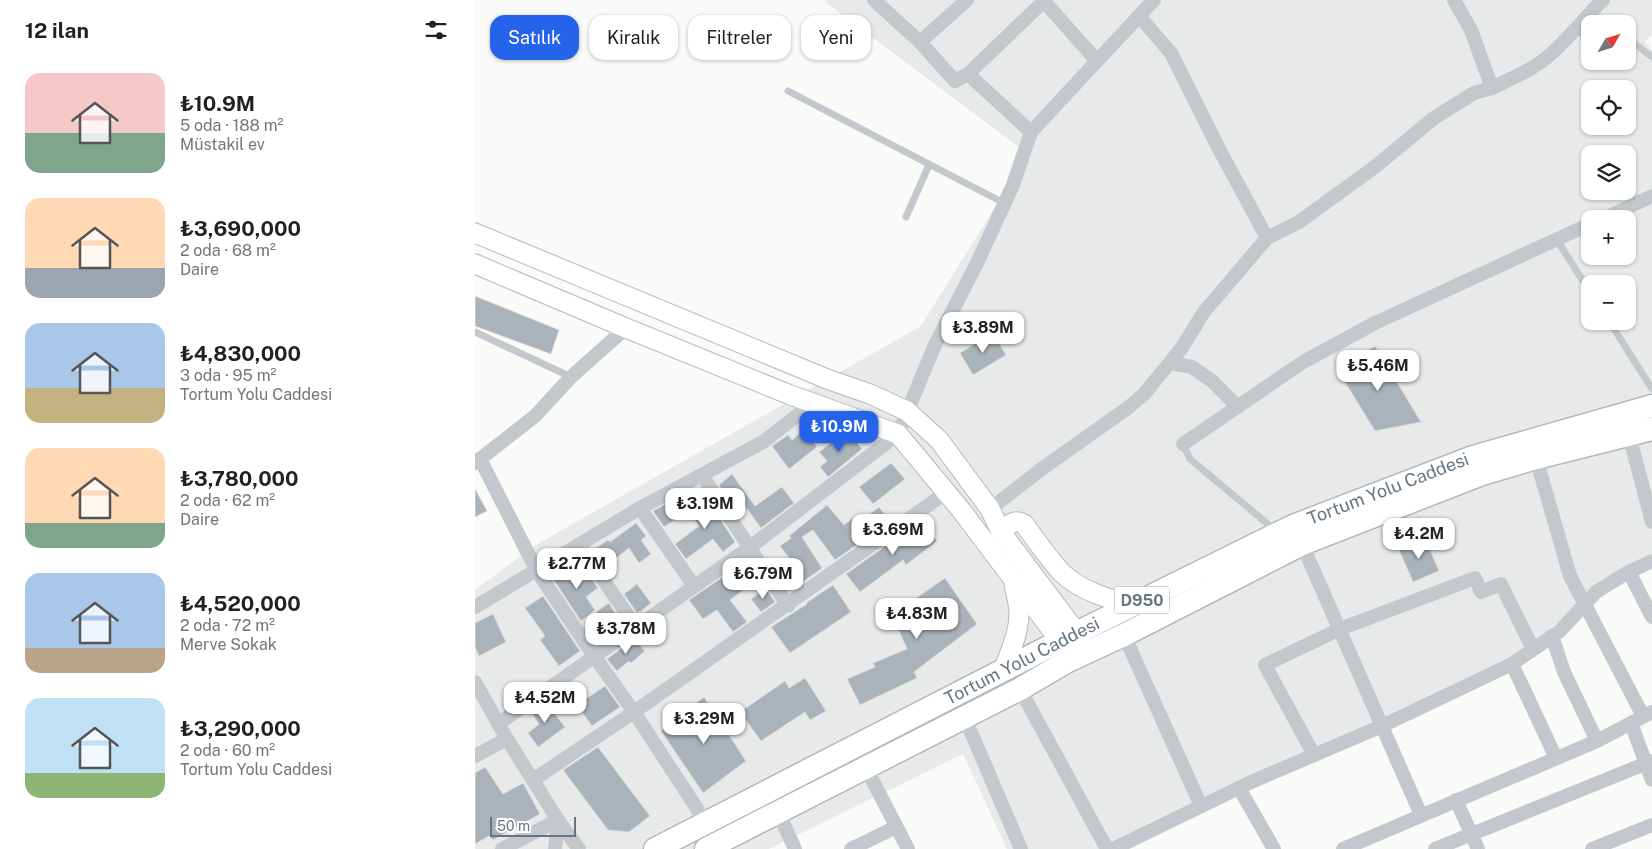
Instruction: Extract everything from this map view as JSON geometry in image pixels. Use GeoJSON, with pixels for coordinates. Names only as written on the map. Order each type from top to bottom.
{"type":"FeatureCollection","features":[{"type":"Feature","properties":{"kind":"highway","name":"Tortum Yolu Caddesi"},"geometry":{"type":"LineString","coordinates":[[706,849],[729,843],[778,812],[1020,689],[1073,647],[1133,605],[1293,526],[1473,456],[1652,406]]}},
{"type":"Feature","properties":{"kind":"highway","name":"Tortum Yolu Caddesi"},"geometry":{"type":"LineString","coordinates":[[655,849],[1003,671],[1073,647],[1124,635],[1302,544],[1482,474],[1536,458],[1652,429]]}},
{"type":"Feature","properties":{"kind":"main road"},"geometry":{"type":"LineString","coordinates":[[475,233],[827,380],[870,394],[907,411],[939,440],[1013,579],[1073,647]]}},
{"type":"Feature","properties":{"kind":"main road"},"geometry":{"type":"LineString","coordinates":[[475,264],[626,328],[813,403],[898,434],[947,492],[1001,532],[1073,647]]}},
{"type":"Feature","properties":{"kind":"main road"},"geometry":{"type":"LineString","coordinates":[[1001,532],[1013,521],[1018,521],[1023,524],[1063,573],[1074,582],[1109,600],[1133,605]]}},
{"type":"Feature","properties":{"kind":"main road"},"geometry":{"type":"LineString","coordinates":[[1003,671],[1016,635],[1019,616],[1013,579]]}},
{"type":"Feature","properties":{"kind":"street"},"geometry":{"type":"LineString","coordinates":[[874,0],[920,42],[955,82],[968,74],[1044,0],[1097,61]]}},
{"type":"Feature","properties":{"kind":"street"},"geometry":{"type":"LineString","coordinates":[[920,42],[967,0]]}},
{"type":"Feature","properties":{"kind":"street"},"geometry":{"type":"LineString","coordinates":[[498,724],[749,548],[898,434],[934,346],[977,263],[1013,185],[1031,132],[1154,0]]}},
{"type":"Feature","properties":{"kind":"street"},"geometry":{"type":"LineString","coordinates":[[1454,0],[1471,30],[1492,88]]}},
{"type":"Feature","properties":{"kind":"street"},"geometry":{"type":"LineString","coordinates":[[981,517],[1043,468],[1129,407],[1144,394],[1181,349],[1204,312],[1267,238],[1299,222],[1376,166],[1434,118],[1474,93],[1492,88],[1528,70],[1552,54],[1603,0]]}},
{"type":"Feature","properties":{"kind":"street"},"geometry":{"type":"LineString","coordinates":[[1139,16],[1171,53],[1218,147],[1267,238]]}},
{"type":"Feature","properties":{"kind":"street"},"geometry":{"type":"LineString","coordinates":[[968,74],[1031,132]]}},
{"type":"Feature","properties":{"kind":"street"},"geometry":{"type":"LineString","coordinates":[[1622,210],[1652,196]]}},
{"type":"Feature","properties":{"kind":"street"},"geometry":{"type":"LineString","coordinates":[[1183,444],[1303,362],[1375,322],[1581,228]]}},
{"type":"Feature","properties":{"kind":"street"},"geometry":{"type":"LineString","coordinates":[[626,328],[571,377],[535,416],[477,458],[537,571],[594,656],[635,712],[707,824]]}},
{"type":"Feature","properties":{"kind":"street"},"geometry":{"type":"LineString","coordinates":[[1170,363],[1192,367],[1212,381],[1238,406]]}},
{"type":"Feature","properties":{"kind":"street"},"geometry":{"type":"LineString","coordinates":[[475,607],[641,508],[763,442],[813,403]]}},
{"type":"Feature","properties":{"kind":"street"},"geometry":{"type":"LineString","coordinates":[[1629,435],[1652,522]]}},
{"type":"Feature","properties":{"kind":"street"},"geometry":{"type":"LineString","coordinates":[[1536,458],[1570,576],[1642,717],[1652,780]]}},
{"type":"Feature","properties":{"kind":"street"},"geometry":{"type":"LineString","coordinates":[[702,475],[787,606]]}},
{"type":"Feature","properties":{"kind":"street"},"geometry":{"type":"LineString","coordinates":[[533,780],[635,712],[947,492]]}},
{"type":"Feature","properties":{"kind":"street"},"geometry":{"type":"LineString","coordinates":[[641,508],[695,586]]}},
{"type":"Feature","properties":{"kind":"street"},"geometry":{"type":"LineString","coordinates":[[1302,544],[1421,815]]}},
{"type":"Feature","properties":{"kind":"street"},"geometry":{"type":"LineString","coordinates":[[579,546],[636,627]]}},
{"type":"Feature","properties":{"kind":"street"},"geometry":{"type":"LineString","coordinates":[[1113,849],[1239,788],[1382,726],[1512,664],[1560,631],[1596,592],[1629,572],[1652,561]]}},
{"type":"Feature","properties":{"kind":"street"},"geometry":{"type":"LineString","coordinates":[[1629,572],[1652,617]]}},
{"type":"Feature","properties":{"kind":"street"},"geometry":{"type":"LineString","coordinates":[[1314,756],[1265,664],[1339,630],[1475,578],[1481,592],[1501,584],[1533,649]]}},
{"type":"Feature","properties":{"kind":"street"},"geometry":{"type":"LineString","coordinates":[[1124,635],[1201,806]]}},
{"type":"Feature","properties":{"kind":"street"},"geometry":{"type":"LineString","coordinates":[[1552,636],[1564,672],[1597,741]]}},
{"type":"Feature","properties":{"kind":"street"},"geometry":{"type":"LineString","coordinates":[[1512,664],[1555,758]]}},
{"type":"Feature","properties":{"kind":"street"},"geometry":{"type":"LineString","coordinates":[[475,682],[507,740],[558,820],[580,849]]}},
{"type":"Feature","properties":{"kind":"street"},"geometry":{"type":"LineString","coordinates":[[1020,689],[1107,849]]}},
{"type":"Feature","properties":{"kind":"street"},"geometry":{"type":"LineString","coordinates":[[1343,849],[1597,741],[1642,717]]}},
{"type":"Feature","properties":{"kind":"street"},"geometry":{"type":"LineString","coordinates":[[965,718],[1021,849]]}},
{"type":"Feature","properties":{"kind":"street"},"geometry":{"type":"LineString","coordinates":[[475,756],[507,740]]}},
{"type":"Feature","properties":{"kind":"street"},"geometry":{"type":"LineString","coordinates":[[1435,849],[1649,762]]}},
{"type":"Feature","properties":{"kind":"street"},"geometry":{"type":"LineString","coordinates":[[865,768],[908,849]]}},
{"type":"Feature","properties":{"kind":"street"},"geometry":{"type":"LineString","coordinates":[[1239,788],[1274,849]]}},
{"type":"Feature","properties":{"kind":"street"},"geometry":{"type":"LineString","coordinates":[[1456,800],[1477,849]]}},
{"type":"Feature","properties":{"kind":"street"},"geometry":{"type":"LineString","coordinates":[[778,812],[795,849]]}},
{"type":"Feature","properties":{"kind":"street"},"geometry":{"type":"LineString","coordinates":[[502,849],[558,820]]}},
{"type":"Feature","properties":{"kind":"street"},"geometry":{"type":"LineString","coordinates":[[555,849],[558,820]]}},
{"type":"Feature","properties":{"kind":"street"},"geometry":{"type":"LineString","coordinates":[[1592,849],[1652,825]]}},
{"type":"Feature","properties":{"kind":"street"},"geometry":{"type":"LineString","coordinates":[[851,849],[896,827]]}},
{"type":"Feature","properties":{"kind":"lane"},"geometry":{"type":"LineString","coordinates":[[1573,31],[1581,33]]}},
{"type":"Feature","properties":{"kind":"lane"},"geometry":{"type":"LineString","coordinates":[[1636,45],[1652,57]]}},
{"type":"Feature","properties":{"kind":"lane"},"geometry":{"type":"LineString","coordinates":[[788,91],[1004,203]]}},
{"type":"Feature","properties":{"kind":"lane"},"geometry":{"type":"LineString","coordinates":[[906,216],[929,165]]}},
{"type":"Feature","properties":{"kind":"lane"},"geometry":{"type":"LineString","coordinates":[[1557,240],[1581,278]]}},
{"type":"Feature","properties":{"kind":"lane"},"geometry":{"type":"LineString","coordinates":[[1615,330],[1652,389]]}},
{"type":"Feature","properties":{"kind":"lane"},"geometry":{"type":"LineString","coordinates":[[475,332],[571,377]]}},
{"type":"Feature","properties":{"kind":"lane"},"geometry":{"type":"LineString","coordinates":[[1183,444],[1190,459],[1279,533]]}},
{"type":"Feature","properties":{"kind":"shaded area"},"geometry":{"type":"Polygon","coordinates":[[[827,0],[1652,0],[1652,35],[1645,41],[1652,51],[1652,568],[1599,587],[1526,651],[1114,849],[1007,849],[963,754],[769,849],[475,849],[475,590],[534,546],[921,326],[1028,154],[871,36],[871,15],[842,15],[825,2],[827,0]]]}},
{"type":"Feature","properties":{"kind":"building"},"geometry":{"type":"Polygon","coordinates":[[[475,296],[559,330],[551,354],[475,326],[475,296]]]}},
{"type":"Feature","properties":{"kind":"building"},"geometry":{"type":"Polygon","coordinates":[[[993,333],[1006,355],[973,375],[960,353],[993,333]]]}},
{"type":"Feature","properties":{"kind":"building"},"geometry":{"type":"Polygon","coordinates":[[[1375,346],[1421,422],[1375,431],[1337,369],[1375,346]]]}},
{"type":"Feature","properties":{"kind":"building"},"geometry":{"type":"Polygon","coordinates":[[[804,430],[817,447],[789,469],[772,446],[788,435],[792,440],[804,430]]]}},
{"type":"Feature","properties":{"kind":"building"},"geometry":{"type":"Polygon","coordinates":[[[847,430],[862,449],[828,477],[820,467],[827,461],[819,452],[847,430]]]}},
{"type":"Feature","properties":{"kind":"building"},"geometry":{"type":"Polygon","coordinates":[[[891,463],[905,479],[873,504],[859,487],[891,463]]]}},
{"type":"Feature","properties":{"kind":"building"},"geometry":{"type":"Polygon","coordinates":[[[732,474],[755,506],[782,487],[794,503],[761,528],[742,502],[734,508],[719,485],[732,474]]]}},
{"type":"Feature","properties":{"kind":"building"},"geometry":{"type":"Polygon","coordinates":[[[475,489],[487,511],[475,517],[475,489]]]}},
{"type":"Feature","properties":{"kind":"building"},"geometry":{"type":"Polygon","coordinates":[[[705,496],[735,542],[723,552],[713,539],[686,559],[675,544],[699,526],[688,510],[705,496]]]}},
{"type":"Feature","properties":{"kind":"building"},"geometry":{"type":"Polygon","coordinates":[[[669,502],[679,517],[664,527],[653,511],[669,502]]]}},
{"type":"Feature","properties":{"kind":"building"},"geometry":{"type":"Polygon","coordinates":[[[827,505],[844,525],[858,514],[863,519],[879,507],[890,521],[835,560],[813,530],[802,537],[822,568],[793,589],[782,576],[794,564],[780,546],[791,538],[789,536],[827,505]]]}},
{"type":"Feature","properties":{"kind":"building"},"geometry":{"type":"Polygon","coordinates":[[[922,520],[937,541],[906,565],[903,560],[860,592],[846,574],[922,520]]]}},
{"type":"Feature","properties":{"kind":"building"},"geometry":{"type":"Polygon","coordinates":[[[636,523],[646,536],[641,540],[651,554],[639,563],[629,548],[605,567],[593,550],[608,540],[610,542],[636,523]]]}},
{"type":"Feature","properties":{"kind":"building"},"geometry":{"type":"Polygon","coordinates":[[[1425,538],[1439,571],[1413,582],[1399,550],[1425,538]]]}},
{"type":"Feature","properties":{"kind":"building"},"geometry":{"type":"Polygon","coordinates":[[[581,563],[598,588],[586,597],[595,610],[581,621],[553,579],[562,572],[565,576],[581,563]]]}},
{"type":"Feature","properties":{"kind":"building"},"geometry":{"type":"Polygon","coordinates":[[[733,570],[746,588],[730,600],[747,622],[733,632],[717,610],[703,619],[689,600],[733,570]]]}},
{"type":"Feature","properties":{"kind":"building"},"geometry":{"type":"Polygon","coordinates":[[[945,578],[977,624],[914,672],[917,678],[860,705],[847,679],[875,667],[873,663],[907,649],[892,615],[945,578]]]}},
{"type":"Feature","properties":{"kind":"building"},"geometry":{"type":"Polygon","coordinates":[[[637,584],[651,603],[637,613],[624,594],[637,584]]]}},
{"type":"Feature","properties":{"kind":"building"},"geometry":{"type":"Polygon","coordinates":[[[833,585],[851,612],[790,653],[771,627],[833,585]]]}},
{"type":"Feature","properties":{"kind":"building"},"geometry":{"type":"Polygon","coordinates":[[[766,588],[775,602],[761,612],[751,599],[766,588]]]}},
{"type":"Feature","properties":{"kind":"building"},"geometry":{"type":"Polygon","coordinates":[[[543,596],[580,651],[559,666],[540,640],[545,636],[525,608],[543,596]]]}},
{"type":"Feature","properties":{"kind":"building"},"geometry":{"type":"Polygon","coordinates":[[[609,603],[623,626],[612,633],[596,612],[609,603]]]}},
{"type":"Feature","properties":{"kind":"building"},"geometry":{"type":"Polygon","coordinates":[[[493,614],[506,642],[479,656],[475,647],[475,623],[493,614]]]}},
{"type":"Feature","properties":{"kind":"building"},"geometry":{"type":"Polygon","coordinates":[[[634,639],[645,651],[631,663],[629,661],[617,671],[607,659],[634,639]]]}},
{"type":"Feature","properties":{"kind":"building"},"geometry":{"type":"Polygon","coordinates":[[[805,678],[826,711],[810,720],[805,712],[761,741],[740,712],[785,681],[789,688],[805,678]]]}},
{"type":"Feature","properties":{"kind":"building"},"geometry":{"type":"Polygon","coordinates":[[[605,686],[620,707],[592,726],[577,705],[605,686]]]}},
{"type":"Feature","properties":{"kind":"building"},"geometry":{"type":"Polygon","coordinates":[[[704,697],[746,761],[703,793],[661,731],[704,697]]]}},
{"type":"Feature","properties":{"kind":"building"},"geometry":{"type":"Polygon","coordinates":[[[545,701],[565,727],[538,747],[528,733],[539,724],[531,712],[545,701]]]}},
{"type":"Feature","properties":{"kind":"building"},"geometry":{"type":"Polygon","coordinates":[[[598,747],[650,816],[629,832],[608,830],[563,770],[598,747]]]}},
{"type":"Feature","properties":{"kind":"building"},"geometry":{"type":"Polygon","coordinates":[[[485,767],[503,794],[523,783],[540,814],[493,840],[489,836],[475,844],[475,773],[485,767]]]}}]}
